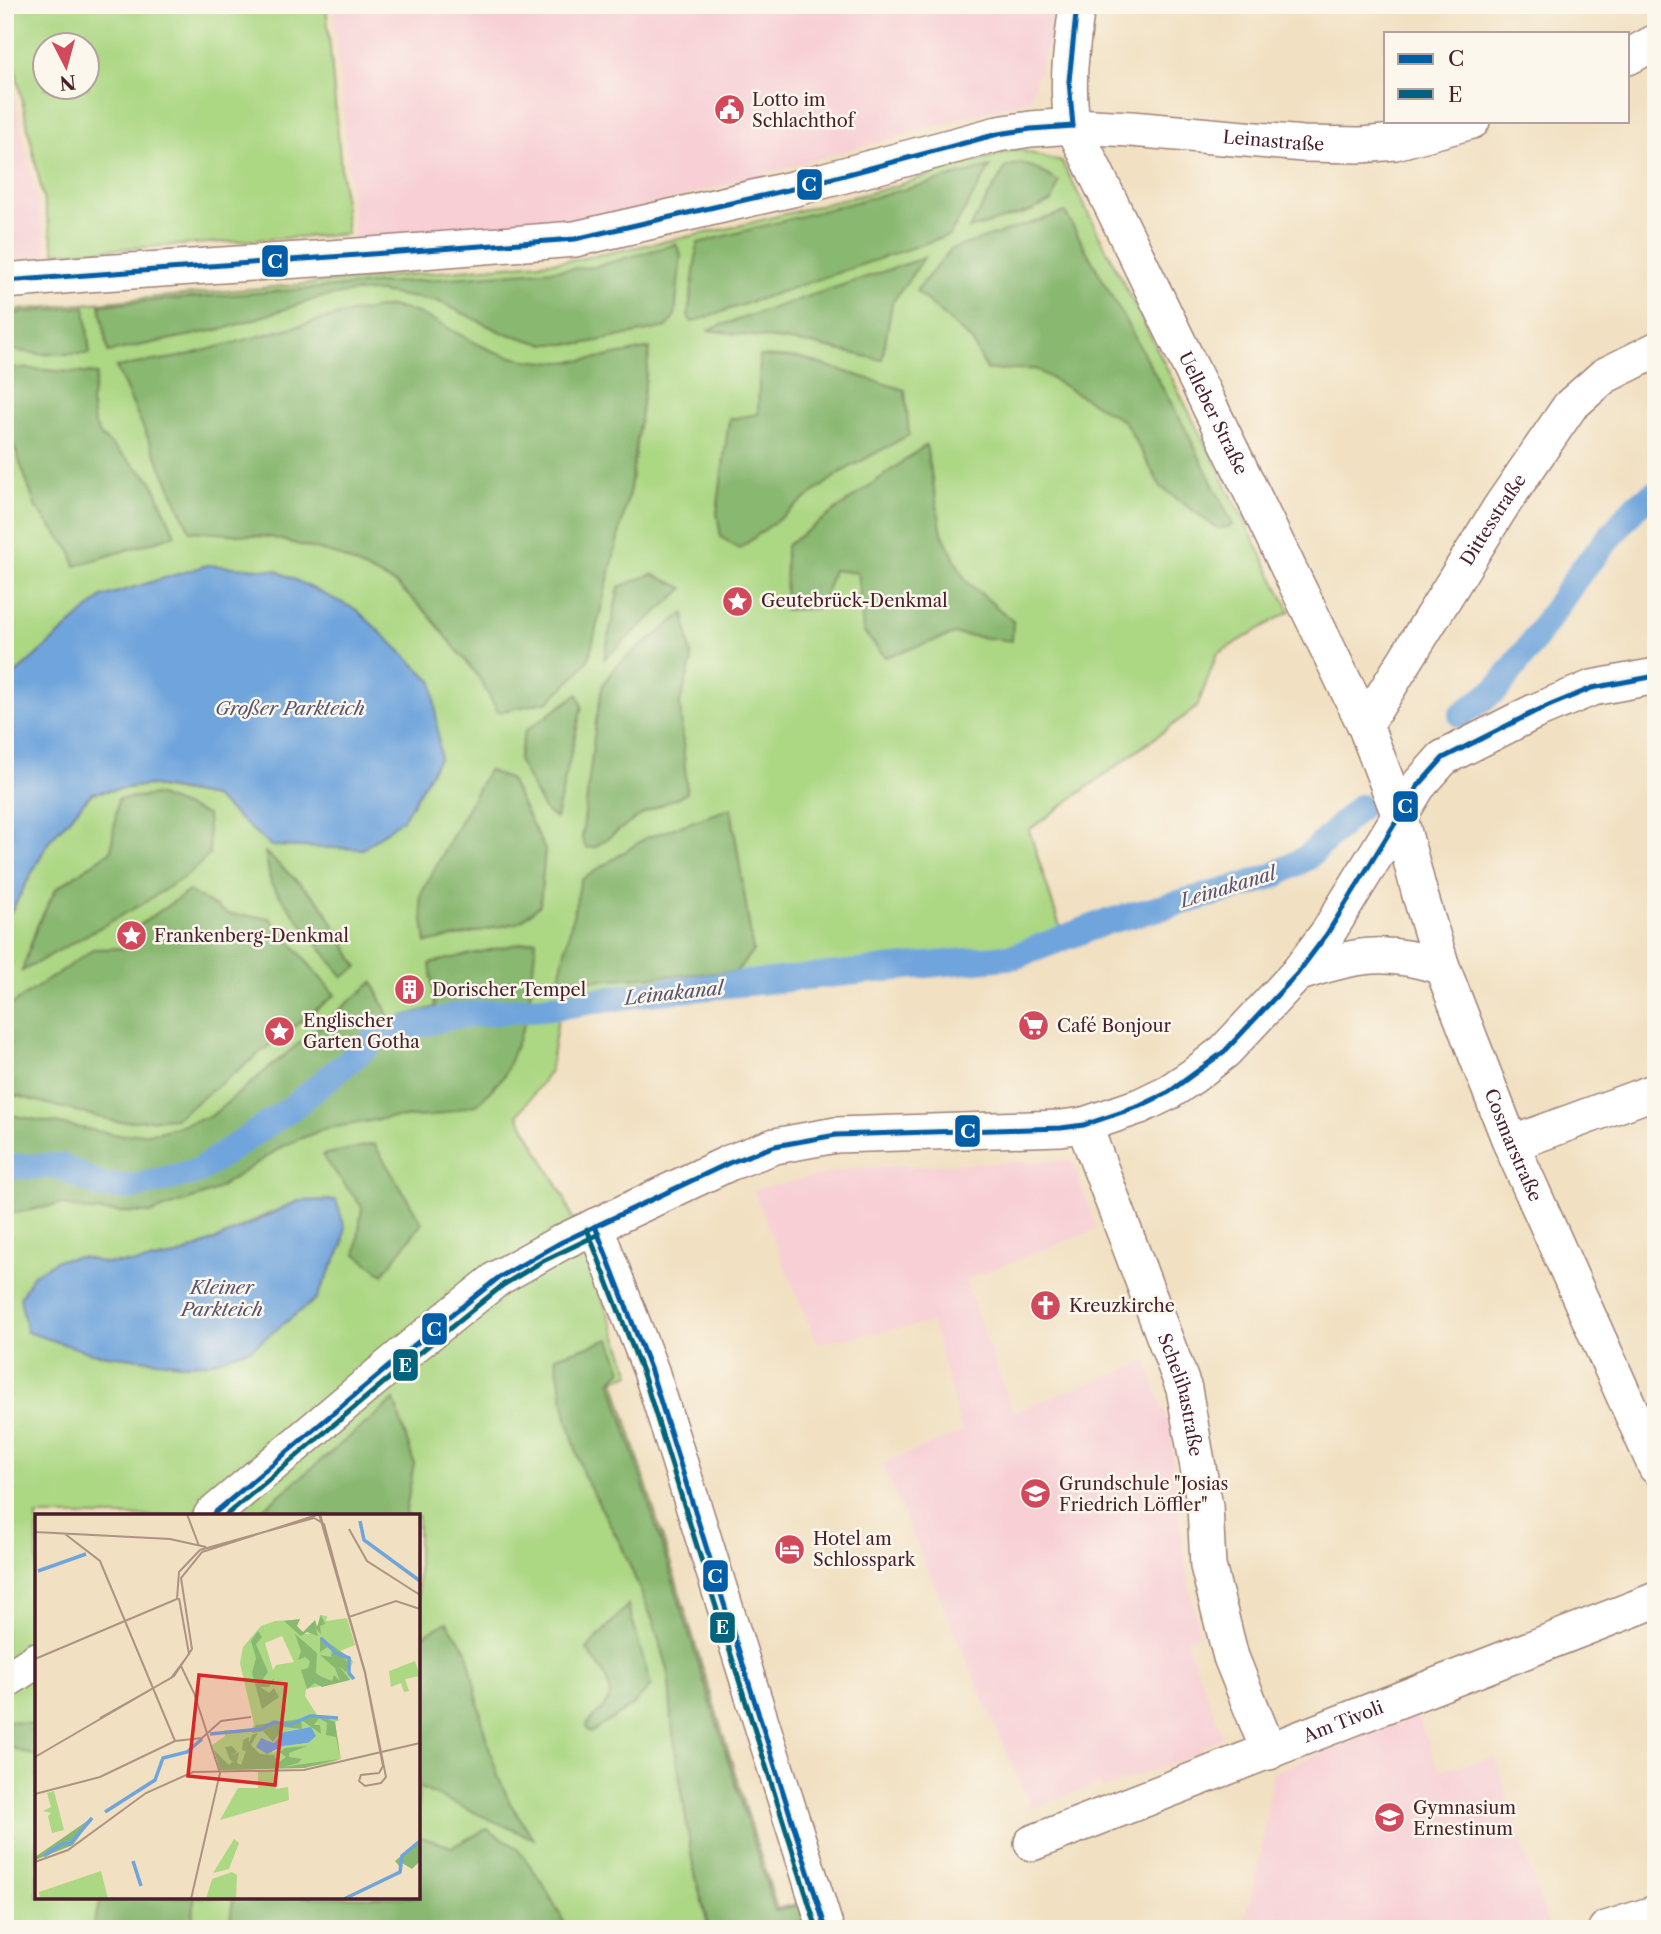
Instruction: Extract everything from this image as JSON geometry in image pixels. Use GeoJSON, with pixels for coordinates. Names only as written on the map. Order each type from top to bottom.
{"type":"FeatureCollection","features":[{"type":"Feature","properties":{"kind":"street","name":"Uelleber Straße"},"geometry":{"type":"LineString","coordinates":[[1077,5],[1068,84],[1073,126],[1365,724],[1399,814]]}},
{"type":"Feature","properties":{"kind":"street"},"geometry":{"type":"LineString","coordinates":[[1630,56],[1656,42]]}},
{"type":"Feature","properties":{"kind":"street","name":"Leinastraße"},"geometry":{"type":"LineString","coordinates":[[5,282],[575,239],[792,189],[998,134],[1031,129],[1073,126],[1303,144],[1362,145],[1395,142],[1468,122]]}},
{"type":"Feature","properties":{"kind":"street","name":"Dittesstraße"},"geometry":{"type":"LineString","coordinates":[[1365,724],[1500,508],[1570,406],[1604,376],[1656,350]]}},
{"type":"Feature","properties":{"kind":"street"},"geometry":{"type":"LineString","coordinates":[[213,1514],[498,1278],[595,1226],[729,1163],[787,1144],[836,1135],[1084,1125],[1140,1106],[1169,1092],[1225,1051],[1297,974],[1327,934],[1399,814],[1429,772],[1443,758],[1534,712],[1592,688],[1656,676]]}},
{"type":"Feature","properties":{"kind":"street","name":"Cosmarstraße"},"geometry":{"type":"LineString","coordinates":[[1399,814],[1442,967],[1511,1143],[1656,1467]]}},
{"type":"Feature","properties":{"kind":"street"},"geometry":{"type":"LineString","coordinates":[[1297,974],[1350,957],[1373,955],[1396,955],[1442,967]]}},
{"type":"Feature","properties":{"kind":"street"},"geometry":{"type":"LineString","coordinates":[[1511,1143],[1656,1091]]}},
{"type":"Feature","properties":{"kind":"street","name":"Schelihastraße"},"geometry":{"type":"LineString","coordinates":[[1084,1125],[1184,1389],[1205,1506],[1208,1566],[1231,1657],[1269,1752]]}},
{"type":"Feature","properties":{"kind":"street"},"geometry":{"type":"LineString","coordinates":[[595,1226],[651,1371],[826,1929]]}},
{"type":"Feature","properties":{"kind":"street","name":"Am Tivoli"},"geometry":{"type":"LineString","coordinates":[[1032,1843],[1656,1600]]}},
{"type":"Feature","properties":{"kind":"street"},"geometry":{"type":"LineString","coordinates":[[1606,1929],[1656,1913]]}},
{"type":"Feature","properties":{"kind":"shaded area"},"geometry":{"type":"Polygon","coordinates":[[[333,5],[1062,5],[1029,100],[584,223],[355,242],[333,5]]]}},
{"type":"Feature","properties":{"kind":"shaded area"},"geometry":{"type":"Polygon","coordinates":[[[5,49],[48,255],[5,260],[5,49]]]}},
{"type":"Feature","properties":{"kind":"shaded area","name":"Grundschule \"Josias Friedrich Löffler\""},"geometry":{"type":"Polygon","coordinates":[[[1072,1160],[1097,1229],[965,1280],[1013,1412],[1147,1361],[1171,1432],[1180,1523],[1191,1597],[1200,1634],[1186,1639],[1223,1737],[1201,1746],[1203,1752],[1102,1789],[1099,1784],[1031,1809],[882,1464],[962,1432],[932,1323],[817,1343],[753,1190],[855,1168],[1072,1160]]]}},
{"type":"Feature","properties":{"kind":"shaded area","name":"Gymnasium Ernestinum"},"geometry":{"type":"Polygon","coordinates":[[[1418,1716],[1439,1770],[1495,1757],[1549,1929],[1242,1929],[1259,1864],[1273,1772],[1418,1716]]]}},
{"type":"Feature","properties":{"kind":"green space"},"geometry":{"type":"Polygon","coordinates":[[[5,5],[326,5],[347,234],[55,253],[5,21],[5,5]]]}},
{"type":"Feature","properties":{"kind":"green space","name":"Englischer Garten Gotha"},"geometry":{"type":"Polygon","coordinates":[[[1016,149],[1062,162],[1290,611],[1217,654],[1197,707],[1029,830],[1063,936],[940,958],[562,992],[550,1071],[518,1115],[564,1197],[631,1374],[614,1380],[777,1909],[804,1902],[813,1929],[5,1929],[5,923],[49,841],[92,793],[148,785],[214,797],[271,846],[102,597],[5,683],[5,311],[574,260],[730,228],[885,189],[1016,149]],[[298,1201],[177,1256],[136,1263],[104,1263],[80,1257],[26,1332],[298,1201]]]}},
{"type":"Feature","properties":{"kind":"green space"},"geometry":{"type":"Polygon","coordinates":[[[1021,163],[1059,182],[1052,201],[1031,211],[969,229],[1006,167],[1021,163]]]}},
{"type":"Feature","properties":{"kind":"green space"},"geometry":{"type":"Polygon","coordinates":[[[990,167],[950,235],[692,322],[688,316],[698,243],[990,167]]]}},
{"type":"Feature","properties":{"kind":"green space"},"geometry":{"type":"Polygon","coordinates":[[[1065,212],[1186,430],[1233,525],[1218,529],[1161,487],[1125,422],[1035,369],[987,370],[972,341],[916,291],[951,249],[1065,212]]]}},
{"type":"Feature","properties":{"kind":"green space"},"geometry":{"type":"Polygon","coordinates":[[[676,244],[681,255],[675,315],[667,327],[582,344],[543,344],[501,332],[440,302],[379,292],[352,292],[319,298],[227,328],[108,352],[100,305],[594,267],[676,244]]]}},
{"type":"Feature","properties":{"kind":"green space"},"geometry":{"type":"Polygon","coordinates":[[[924,258],[892,303],[882,360],[811,344],[707,330],[924,258]]]}},
{"type":"Feature","properties":{"kind":"green space"},"geometry":{"type":"Polygon","coordinates":[[[391,306],[429,318],[490,350],[533,361],[567,362],[650,348],[630,489],[589,658],[549,701],[498,712],[478,676],[428,614],[396,584],[337,555],[270,537],[190,531],[116,367],[179,357],[344,314],[391,306]]]}},
{"type":"Feature","properties":{"kind":"green space"},"geometry":{"type":"Polygon","coordinates":[[[85,307],[90,354],[39,354],[5,349],[5,314],[85,307]]]}},
{"type":"Feature","properties":{"kind":"green space"},"geometry":{"type":"Polygon","coordinates":[[[760,356],[801,358],[905,390],[909,435],[841,472],[739,549],[721,537],[717,513],[729,419],[758,414],[760,356]]]}},
{"type":"Feature","properties":{"kind":"green space"},"geometry":{"type":"Polygon","coordinates":[[[5,367],[97,374],[91,402],[94,423],[100,435],[152,481],[175,535],[75,566],[71,551],[36,508],[16,451],[5,429],[5,367]]]}},
{"type":"Feature","properties":{"kind":"green space"},"geometry":{"type":"Polygon","coordinates":[[[926,445],[942,533],[965,580],[1013,621],[1012,641],[955,634],[885,657],[863,631],[858,573],[833,570],[821,608],[785,610],[786,546],[926,445]]]}},
{"type":"Feature","properties":{"kind":"green space"},"geometry":{"type":"Polygon","coordinates":[[[652,574],[684,588],[604,659],[619,587],[652,574]]]}},
{"type":"Feature","properties":{"kind":"green space"},"geometry":{"type":"Polygon","coordinates":[[[684,613],[692,661],[680,703],[687,793],[644,813],[595,847],[586,848],[582,838],[603,685],[615,667],[684,613]]]}},
{"type":"Feature","properties":{"kind":"green space"},"geometry":{"type":"Polygon","coordinates":[[[578,694],[582,706],[556,818],[545,811],[518,760],[525,731],[578,694]]]}},
{"type":"Feature","properties":{"kind":"green space"},"geometry":{"type":"Polygon","coordinates":[[[488,770],[510,780],[545,850],[540,905],[520,922],[426,943],[420,896],[488,770]]]}},
{"type":"Feature","properties":{"kind":"green space"},"geometry":{"type":"Polygon","coordinates":[[[156,795],[207,815],[210,854],[189,874],[142,904],[22,971],[37,926],[56,889],[111,851],[118,799],[156,795]]]}},
{"type":"Feature","properties":{"kind":"green space"},"geometry":{"type":"Polygon","coordinates":[[[731,808],[753,951],[736,972],[558,982],[581,880],[646,838],[731,808]]]}},
{"type":"Feature","properties":{"kind":"green space"},"geometry":{"type":"Polygon","coordinates":[[[265,852],[321,903],[358,967],[343,977],[271,884],[265,852]]]}},
{"type":"Feature","properties":{"kind":"green space"},"geometry":{"type":"Polygon","coordinates":[[[189,891],[228,914],[270,918],[335,995],[176,1118],[118,1122],[5,1093],[5,1009],[94,949],[133,948],[138,926],[189,891]]]}},
{"type":"Feature","properties":{"kind":"green space"},"geometry":{"type":"Polygon","coordinates":[[[536,940],[528,1015],[504,1076],[478,1104],[432,1116],[387,1118],[324,1129],[285,1145],[212,1192],[151,1213],[90,1211],[61,1204],[5,1215],[5,1114],[119,1135],[159,1132],[211,1116],[373,982],[390,1020],[435,1007],[430,963],[536,940]]]}},
{"type":"Feature","properties":{"kind":"green space"},"geometry":{"type":"Polygon","coordinates":[[[374,1144],[422,1223],[383,1274],[356,1254],[362,1207],[322,1155],[374,1144]]]}},
{"type":"Feature","properties":{"kind":"green space"},"geometry":{"type":"Polygon","coordinates":[[[610,1339],[622,1370],[611,1381],[775,1911],[799,1905],[807,1929],[709,1929],[693,1866],[673,1733],[668,1669],[653,1621],[622,1547],[583,1474],[567,1418],[555,1357],[610,1339]]]}},
{"type":"Feature","properties":{"kind":"green space"},"geometry":{"type":"Polygon","coordinates":[[[394,1400],[414,1463],[405,1514],[256,1514],[394,1400]]]}},
{"type":"Feature","properties":{"kind":"green space"},"geometry":{"type":"Polygon","coordinates":[[[628,1605],[651,1686],[632,1706],[592,1732],[588,1731],[587,1724],[600,1712],[610,1692],[603,1672],[587,1649],[628,1605]]]}},
{"type":"Feature","properties":{"kind":"green space"},"geometry":{"type":"Polygon","coordinates":[[[447,1622],[467,1651],[485,1734],[498,1776],[510,1803],[534,1839],[420,1788],[420,1637],[447,1622]]]}},
{"type":"Feature","properties":{"kind":"green space"},"geometry":{"type":"Polygon","coordinates":[[[5,1720],[35,1725],[35,1756],[5,1745],[5,1720]]]}},
{"type":"Feature","properties":{"kind":"green space"},"geometry":{"type":"Polygon","coordinates":[[[487,1829],[516,1847],[541,1880],[568,1929],[402,1929],[394,1922],[333,1920],[301,1929],[229,1929],[233,1899],[420,1899],[420,1837],[452,1847],[487,1829]]]}},
{"type":"Feature","properties":{"kind":"green space"},"geometry":{"type":"Polygon","coordinates":[[[101,1899],[194,1899],[193,1929],[89,1929],[101,1899]]]}},
{"type":"Feature","properties":{"kind":"water","name":"Großer Parkteich"},"geometry":{"type":"Polygon","coordinates":[[[207,565],[275,570],[357,610],[433,682],[440,757],[404,818],[363,849],[271,846],[214,797],[148,785],[92,793],[49,841],[5,923],[5,683],[102,597],[207,565]]]}},
{"type":"Feature","properties":{"kind":"water","name":"Kleiner Parkteich"},"geometry":{"type":"Polygon","coordinates":[[[336,1200],[345,1228],[343,1245],[316,1299],[252,1348],[209,1363],[181,1364],[91,1353],[27,1332],[20,1298],[32,1276],[57,1260],[80,1257],[104,1263],[136,1263],[177,1256],[298,1201],[336,1200]]]}},
{"type":"Feature","properties":{"kind":"waterway","name":"Leinakanal"},"geometry":{"type":"LineString","coordinates":[[1461,715],[1497,689],[1581,571],[1636,506],[1656,493]]}},
{"type":"Feature","properties":{"kind":"waterway","name":"Leinakanal"},"geometry":{"type":"LineString","coordinates":[[5,1167],[60,1166],[101,1186],[134,1187],[198,1171],[293,1107],[382,1034],[455,1016],[563,1006],[649,993],[1016,956],[1106,922],[1275,875],[1308,857],[1360,807]]}},
{"type":"Feature","properties":{"kind":"transit line","name":"C"},"geometry":{"type":"LineString","coordinates":[[1073,126],[1069,81],[1077,5]]}},
{"type":"Feature","properties":{"kind":"transit line","name":"C"},"geometry":{"type":"LineString","coordinates":[[5,281],[575,239],[792,189],[998,134],[1073,126]]}},
{"type":"Feature","properties":{"kind":"transit line","name":"C"},"geometry":{"type":"LineString","coordinates":[[213,1514],[498,1278],[562,1242],[729,1163],[775,1146],[836,1135],[1084,1125],[1140,1106],[1169,1092],[1225,1051],[1297,974],[1327,934],[1418,786],[1443,758],[1534,712],[1592,688],[1656,676]]}},
{"type":"Feature","properties":{"kind":"transit line","name":"C"},"geometry":{"type":"LineString","coordinates":[[595,1226],[651,1371],[826,1929]]}},
{"type":"Feature","properties":{"kind":"transit line","name":"E"},"geometry":{"type":"LineString","coordinates":[[587,1229],[643,1374],[817,1929]]}},
{"type":"Feature","properties":{"kind":"transit line","name":"E"},"geometry":{"type":"LineString","coordinates":[[227,1514],[503,1285],[543,1261],[599,1234]]}},
{"type":"Feature","properties":{"kind":"place","name":"Lotto im Schlachthof"},"geometry":{"type":"Point","coordinates":[729,110]}},
{"type":"Feature","properties":{"kind":"place","name":"Geutebrück-Denkmal"},"geometry":{"type":"Point","coordinates":[738,601]}},
{"type":"Feature","properties":{"kind":"place","name":"Frankenberg-Denkmal"},"geometry":{"type":"Point","coordinates":[131,936]}},
{"type":"Feature","properties":{"kind":"place","name":"Dorischer Tempel"},"geometry":{"type":"Point","coordinates":[409,990]}},
{"type":"Feature","properties":{"kind":"place","name":"Café Bonjour"},"geometry":{"type":"Point","coordinates":[1034,1026]}},
{"type":"Feature","properties":{"kind":"place","name":"Englischer Garten Gotha"},"geometry":{"type":"Point","coordinates":[280,1031]}},
{"type":"Feature","properties":{"kind":"place","name":"Kreuzkirche"},"geometry":{"type":"Point","coordinates":[1046,1306]}},
{"type":"Feature","properties":{"kind":"place","name":"Grundschule \"Josias Friedrich Löffler\""},"geometry":{"type":"Point","coordinates":[1036,1494]}},
{"type":"Feature","properties":{"kind":"place","name":"Hotel am Schlosspark"},"geometry":{"type":"Point","coordinates":[790,1549]}},
{"type":"Feature","properties":{"kind":"place","name":"Gymnasium Ernestinum"},"geometry":{"type":"Point","coordinates":[1390,1818]}}]}
